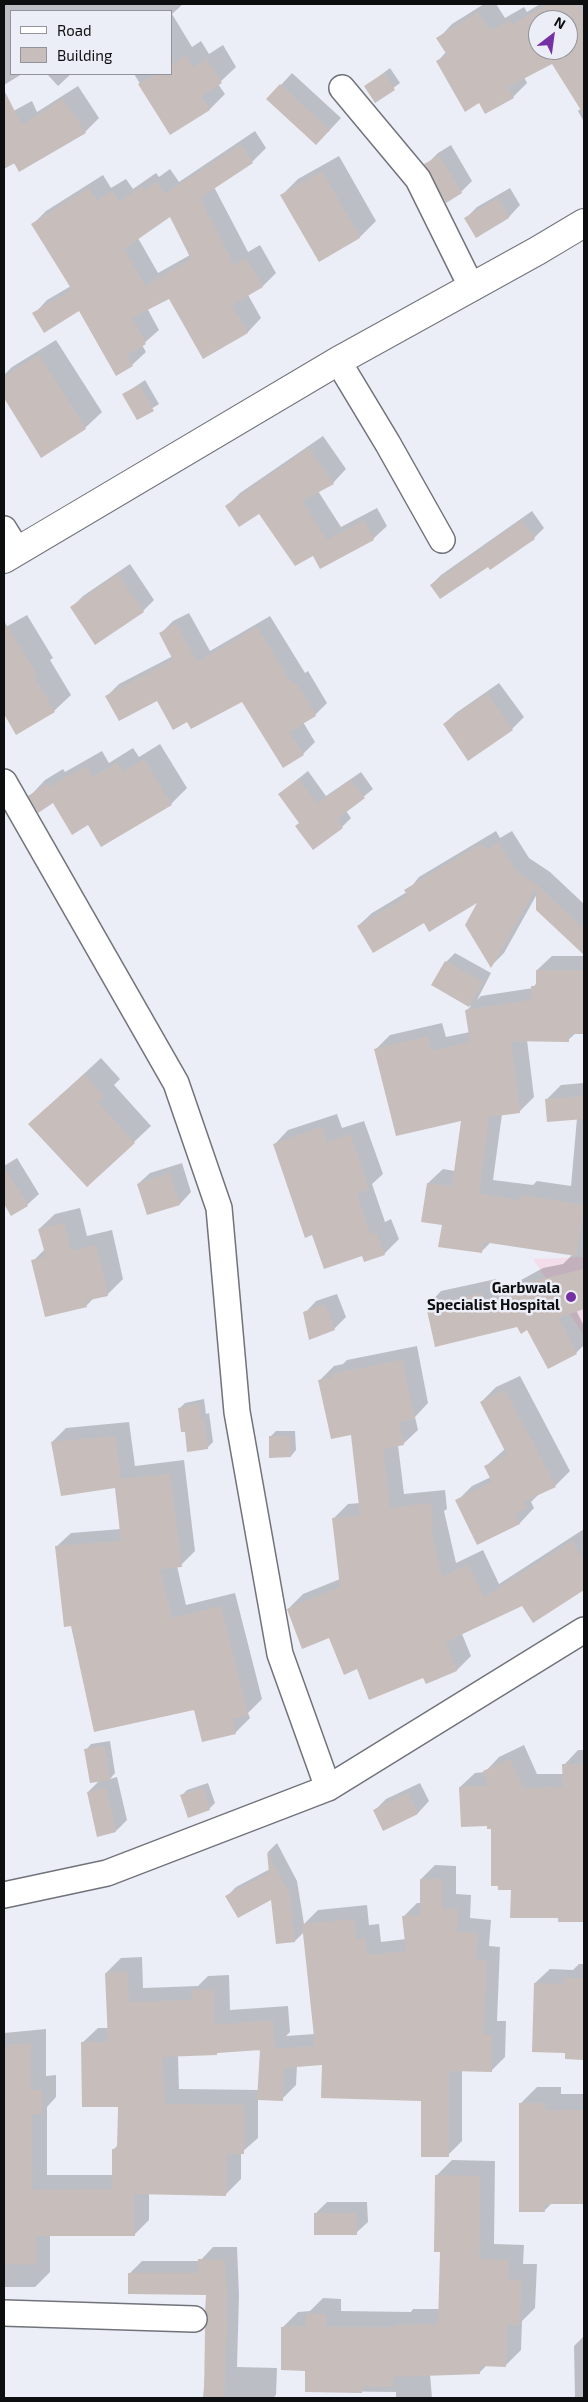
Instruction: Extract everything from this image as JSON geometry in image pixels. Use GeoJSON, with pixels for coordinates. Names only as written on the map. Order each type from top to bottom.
{"type":"FeatureCollection","features":[{"type":"Feature","properties":{"kind":"street"},"geometry":{"type":"LineString","coordinates":[[342,88],[418,180],[472,288]]}},
{"type":"Feature","properties":{"kind":"street"},"geometry":{"type":"LineString","coordinates":[[8,546],[472,288],[584,223]]}},
{"type":"Feature","properties":{"kind":"street"},"geometry":{"type":"LineString","coordinates":[[338,361],[388,444],[442,540]]}},
{"type":"Feature","properties":{"kind":"street"},"geometry":{"type":"LineString","coordinates":[[4,782],[176,1083],[219,1208],[237,1412],[280,1654],[328,1788]]}},
{"type":"Feature","properties":{"kind":"street"},"geometry":{"type":"LineString","coordinates":[[4,1895],[107,1873],[328,1788],[584,1630]]}},
{"type":"Feature","properties":{"kind":"street"},"geometry":{"type":"LineString","coordinates":[[4,2313],[194,2319]]}},
{"type":"Feature","properties":{"kind":"shaded area","name":"Garbwala Specialist Hospital"},"geometry":{"type":"Polygon","coordinates":[[[584,1257],[584,1336],[533,1259],[584,1257]]]}},
{"type":"Feature","properties":{"kind":"building"},"geometry":{"type":"Polygon","coordinates":[[[548,4],[577,4],[584,15],[584,115],[552,64],[508,87],[514,98],[485,114],[479,103],[465,112],[436,61],[447,55],[436,38],[478,12],[490,31],[509,20],[512,25],[528,16],[528,60],[578,60],[578,10],[538,10],[548,4]]]}},
{"type":"Feature","properties":{"kind":"building"},"geometry":{"type":"Polygon","coordinates":[[[186,55],[193,68],[207,59],[222,83],[201,96],[210,110],[170,135],[138,84],[154,75],[172,75],[172,64],[186,55]]]}},
{"type":"Feature","properties":{"kind":"building"},"geometry":{"type":"Polygon","coordinates":[[[384,73],[395,90],[375,103],[364,86],[384,73]]]}},
{"type":"Feature","properties":{"kind":"building"},"geometry":{"type":"Polygon","coordinates":[[[280,84],[330,130],[316,145],[266,99],[280,84]]]}},
{"type":"Feature","properties":{"kind":"building"},"geometry":{"type":"Polygon","coordinates":[[[4,90],[22,125],[63,99],[86,133],[19,172],[14,163],[4,169],[4,90]]]}},
{"type":"Feature","properties":{"kind":"building"},"geometry":{"type":"Polygon","coordinates":[[[241,144],[253,163],[200,198],[234,265],[246,258],[263,287],[232,305],[248,333],[203,359],[169,299],[132,318],[146,344],[127,355],[133,366],[116,376],[79,311],[44,333],[32,313],[72,290],[31,224],[89,188],[97,201],[112,191],[119,202],[142,186],[145,190],[156,182],[165,194],[241,144]],[[170,217],[124,249],[145,286],[191,259],[170,217]]]}},
{"type":"Feature","properties":{"kind":"building"},"geometry":{"type":"Polygon","coordinates":[[[439,156],[462,193],[446,203],[424,164],[439,156]]]}},
{"type":"Feature","properties":{"kind":"building"},"geometry":{"type":"Polygon","coordinates":[[[322,171],[360,238],[319,262],[280,195],[322,171]]]}},
{"type":"Feature","properties":{"kind":"building"},"geometry":{"type":"Polygon","coordinates":[[[498,198],[509,218],[476,238],[464,218],[498,198]]]}},
{"type":"Feature","properties":{"kind":"building"},"geometry":{"type":"Polygon","coordinates":[[[39,355],[86,429],[41,458],[4,398],[4,377],[39,355]]]}},
{"type":"Feature","properties":{"kind":"building"},"geometry":{"type":"Polygon","coordinates":[[[139,385],[154,411],[137,420],[122,394],[139,385]]]}},
{"type":"Feature","properties":{"kind":"building"},"geometry":{"type":"Polygon","coordinates":[[[309,448],[334,484],[302,501],[327,540],[364,520],[374,540],[320,569],[313,556],[295,566],[259,514],[239,527],[225,506],[309,448]]]}},
{"type":"Feature","properties":{"kind":"building"},"geometry":{"type":"Polygon","coordinates":[[[522,520],[535,539],[490,570],[488,567],[440,599],[430,585],[522,520]]]}},
{"type":"Feature","properties":{"kind":"building"},"geometry":{"type":"Polygon","coordinates":[[[118,574],[144,612],[95,645],[70,607],[118,574]]]}},
{"type":"Feature","properties":{"kind":"building"},"geometry":{"type":"Polygon","coordinates":[[[4,621],[37,675],[34,677],[55,712],[16,735],[4,714],[4,621]]]}},
{"type":"Feature","properties":{"kind":"building"},"geometry":{"type":"Polygon","coordinates":[[[176,624],[197,662],[257,627],[292,684],[296,682],[316,716],[289,732],[304,755],[283,768],[242,702],[191,729],[187,722],[173,730],[157,701],[119,721],[105,696],[173,660],[159,633],[176,624]]]}},
{"type":"Feature","properties":{"kind":"building"},"geometry":{"type":"Polygon","coordinates":[[[487,693],[513,730],[468,761],[443,724],[487,693]]]}},
{"type":"Feature","properties":{"kind":"building"},"geometry":{"type":"Polygon","coordinates":[[[144,759],[172,805],[101,847],[88,825],[72,835],[53,803],[38,813],[28,796],[47,784],[49,787],[86,766],[93,777],[117,763],[123,772],[144,759]]]}},
{"type":"Feature","properties":{"kind":"building"},"geometry":{"type":"Polygon","coordinates":[[[299,779],[317,804],[351,780],[365,798],[337,819],[343,828],[313,850],[295,826],[299,823],[278,794],[299,779]]]}},
{"type":"Feature","properties":{"kind":"building"},"geometry":{"type":"Polygon","coordinates":[[[482,843],[486,850],[499,843],[516,871],[537,885],[584,929],[584,955],[536,910],[536,888],[491,968],[465,925],[477,903],[429,932],[424,923],[373,953],[357,926],[408,896],[404,890],[482,843]]]}},
{"type":"Feature","properties":{"kind":"building"},"geometry":{"type":"Polygon","coordinates":[[[445,961],[483,982],[469,1007],[431,985],[445,961]]]}},
{"type":"Feature","properties":{"kind":"building"},"geometry":{"type":"Polygon","coordinates":[[[536,970],[583,970],[584,1034],[569,1034],[569,1042],[511,1041],[520,1113],[489,1117],[479,1194],[520,1200],[521,1195],[584,1205],[576,1256],[483,1242],[482,1253],[438,1247],[442,1225],[421,1222],[427,1183],[452,1186],[461,1121],[396,1136],[374,1049],[428,1036],[431,1051],[470,1042],[465,1010],[532,1000],[531,986],[536,986],[536,970]]]}},
{"type":"Feature","properties":{"kind":"building"},"geometry":{"type":"Polygon","coordinates":[[[84,1074],[104,1096],[98,1102],[135,1143],[87,1187],[28,1124],[84,1074]]]}},
{"type":"Feature","properties":{"kind":"building"},"geometry":{"type":"Polygon","coordinates":[[[584,1096],[584,1119],[547,1122],[545,1099],[584,1096]]]}},
{"type":"Feature","properties":{"kind":"building"},"geometry":{"type":"Polygon","coordinates":[[[322,1127],[327,1142],[350,1134],[369,1189],[356,1194],[371,1235],[377,1233],[385,1255],[364,1262],[362,1256],[324,1269],[312,1235],[305,1238],[273,1144],[322,1127]]]}},
{"type":"Feature","properties":{"kind":"building"},"geometry":{"type":"Polygon","coordinates":[[[4,1167],[28,1206],[11,1216],[4,1204],[4,1167]]]}},
{"type":"Feature","properties":{"kind":"building"},"geometry":{"type":"Polygon","coordinates":[[[170,1173],[180,1205],[147,1215],[137,1184],[170,1173]]]}},
{"type":"Feature","properties":{"kind":"building"},"geometry":{"type":"Polygon","coordinates":[[[64,1223],[71,1251],[96,1245],[108,1296],[85,1301],[87,1307],[45,1317],[31,1260],[46,1257],[38,1229],[64,1223]]]}},
{"type":"Feature","properties":{"kind":"building"},"geometry":{"type":"Polygon","coordinates":[[[584,1269],[584,1309],[558,1318],[577,1354],[548,1369],[527,1330],[521,1334],[517,1327],[435,1347],[426,1306],[482,1293],[485,1306],[528,1282],[584,1269]]]}},
{"type":"Feature","properties":{"kind":"building"},"geometry":{"type":"Polygon","coordinates":[[[325,1304],[335,1330],[309,1340],[303,1312],[325,1304]]]}},
{"type":"Feature","properties":{"kind":"building"},"geometry":{"type":"Polygon","coordinates":[[[402,1360],[415,1419],[399,1422],[404,1445],[383,1449],[390,1508],[431,1503],[433,1525],[430,1525],[442,1577],[468,1564],[484,1597],[572,1541],[584,1560],[584,1590],[533,1623],[522,1606],[454,1638],[446,1643],[457,1671],[426,1684],[423,1678],[369,1700],[357,1669],[344,1675],[329,1638],[302,1649],[287,1609],[340,1587],[332,1518],[360,1515],[351,1435],[331,1439],[318,1380],[332,1378],[331,1374],[402,1360]]]}},
{"type":"Feature","properties":{"kind":"building"},"geometry":{"type":"Polygon","coordinates":[[[505,1390],[556,1487],[523,1502],[527,1508],[515,1514],[520,1524],[477,1545],[455,1500],[492,1482],[484,1466],[507,1455],[480,1402],[505,1390]]]}},
{"type":"Feature","properties":{"kind":"building"},"geometry":{"type":"Polygon","coordinates":[[[199,1404],[200,1419],[204,1418],[208,1449],[187,1452],[185,1432],[181,1432],[178,1408],[199,1404]]]}},
{"type":"Feature","properties":{"kind":"building"},"geometry":{"type":"Polygon","coordinates":[[[115,1436],[121,1479],[170,1474],[182,1567],[160,1569],[172,1618],[221,1606],[248,1715],[232,1719],[236,1734],[202,1742],[194,1710],[94,1732],[71,1626],[64,1627],[55,1546],[121,1541],[115,1488],[61,1496],[51,1442],[115,1436]]]}},
{"type":"Feature","properties":{"kind":"building"},"geometry":{"type":"Polygon","coordinates":[[[269,1436],[290,1436],[291,1457],[269,1458],[269,1436]]]}},
{"type":"Feature","properties":{"kind":"building"},"geometry":{"type":"Polygon","coordinates":[[[104,1746],[110,1780],[90,1783],[84,1749],[104,1746]]]}},
{"type":"Feature","properties":{"kind":"building"},"geometry":{"type":"Polygon","coordinates":[[[510,1759],[523,1788],[563,1787],[562,1764],[583,1764],[584,1922],[558,1922],[558,1918],[510,1918],[511,1890],[498,1890],[498,1886],[491,1886],[491,1829],[487,1829],[487,1826],[461,1827],[459,1787],[489,1785],[483,1771],[510,1759]]]}},
{"type":"Feature","properties":{"kind":"building"},"geometry":{"type":"Polygon","coordinates":[[[106,1788],[116,1832],[97,1837],[87,1792],[106,1788]]]}},
{"type":"Feature","properties":{"kind":"building"},"geometry":{"type":"Polygon","coordinates":[[[203,1788],[210,1810],[188,1818],[180,1795],[203,1788]]]}},
{"type":"Feature","properties":{"kind":"building"},"geometry":{"type":"Polygon","coordinates":[[[408,1793],[418,1814],[383,1831],[373,1810],[408,1793]]]}},
{"type":"Feature","properties":{"kind":"building"},"geometry":{"type":"Polygon","coordinates":[[[267,1852],[290,1895],[295,1942],[276,1944],[271,1900],[238,1918],[225,1896],[269,1873],[267,1852]]]}},
{"type":"Feature","properties":{"kind":"building"},"geometry":{"type":"Polygon","coordinates":[[[420,1879],[442,1879],[442,1908],[458,1909],[457,1932],[478,1933],[476,1960],[487,1960],[483,2034],[492,2035],[492,2072],[449,2071],[449,2157],[421,2157],[421,2101],[321,2098],[322,2065],[284,2068],[283,2101],[257,2100],[260,2050],[315,2046],[302,1924],[354,1919],[356,1939],[365,1937],[368,1955],[406,1951],[402,1916],[420,1915],[420,1879]]]}},
{"type":"Feature","properties":{"kind":"building"},"geometry":{"type":"Polygon","coordinates":[[[127,1972],[129,2002],[192,2000],[192,1990],[214,1989],[215,2025],[273,2020],[275,2049],[217,2053],[217,2055],[162,2057],[165,2104],[244,2105],[244,2154],[227,2154],[226,2196],[134,2194],[135,2236],[36,2236],[36,2265],[4,2264],[4,2048],[8,2048],[8,2044],[31,2044],[31,2090],[42,2090],[42,2114],[32,2114],[32,2190],[112,2189],[112,2149],[117,2149],[118,2107],[82,2107],[81,2042],[108,2042],[105,1973],[127,1972]]]}},
{"type":"Feature","properties":{"kind":"building"},"geometry":{"type":"Polygon","coordinates":[[[563,1978],[584,1978],[584,2060],[565,2059],[565,2053],[532,2052],[534,1983],[563,1984],[563,1978]]]}},
{"type":"Feature","properties":{"kind":"building"},"geometry":{"type":"Polygon","coordinates":[[[519,2103],[545,2103],[545,2110],[584,2110],[584,2204],[545,2204],[545,2212],[519,2212],[519,2103]]]}},
{"type":"Feature","properties":{"kind":"building"},"geometry":{"type":"Polygon","coordinates":[[[435,2175],[480,2176],[479,2259],[509,2260],[508,2279],[521,2280],[520,2325],[507,2324],[506,2367],[480,2366],[480,2374],[393,2377],[393,2387],[362,2387],[362,2393],[305,2392],[305,2371],[281,2370],[281,2327],[306,2326],[306,2313],[326,2314],[326,2327],[396,2327],[396,2325],[438,2324],[440,2252],[434,2252],[435,2175]]]}},
{"type":"Feature","properties":{"kind":"building"},"geometry":{"type":"Polygon","coordinates":[[[314,2213],[356,2213],[357,2235],[314,2235],[314,2213]]]}},
{"type":"Feature","properties":{"kind":"building"},"geometry":{"type":"Polygon","coordinates":[[[198,2259],[225,2260],[227,2309],[224,2398],[204,2398],[205,2328],[208,2319],[205,2311],[206,2295],[128,2294],[128,2273],[198,2273],[198,2259]]]}},
{"type":"Feature","properties":{"kind":"place","name":"Garbwala Specialist Hospital"},"geometry":{"type":"Point","coordinates":[571,1297]}}]}
